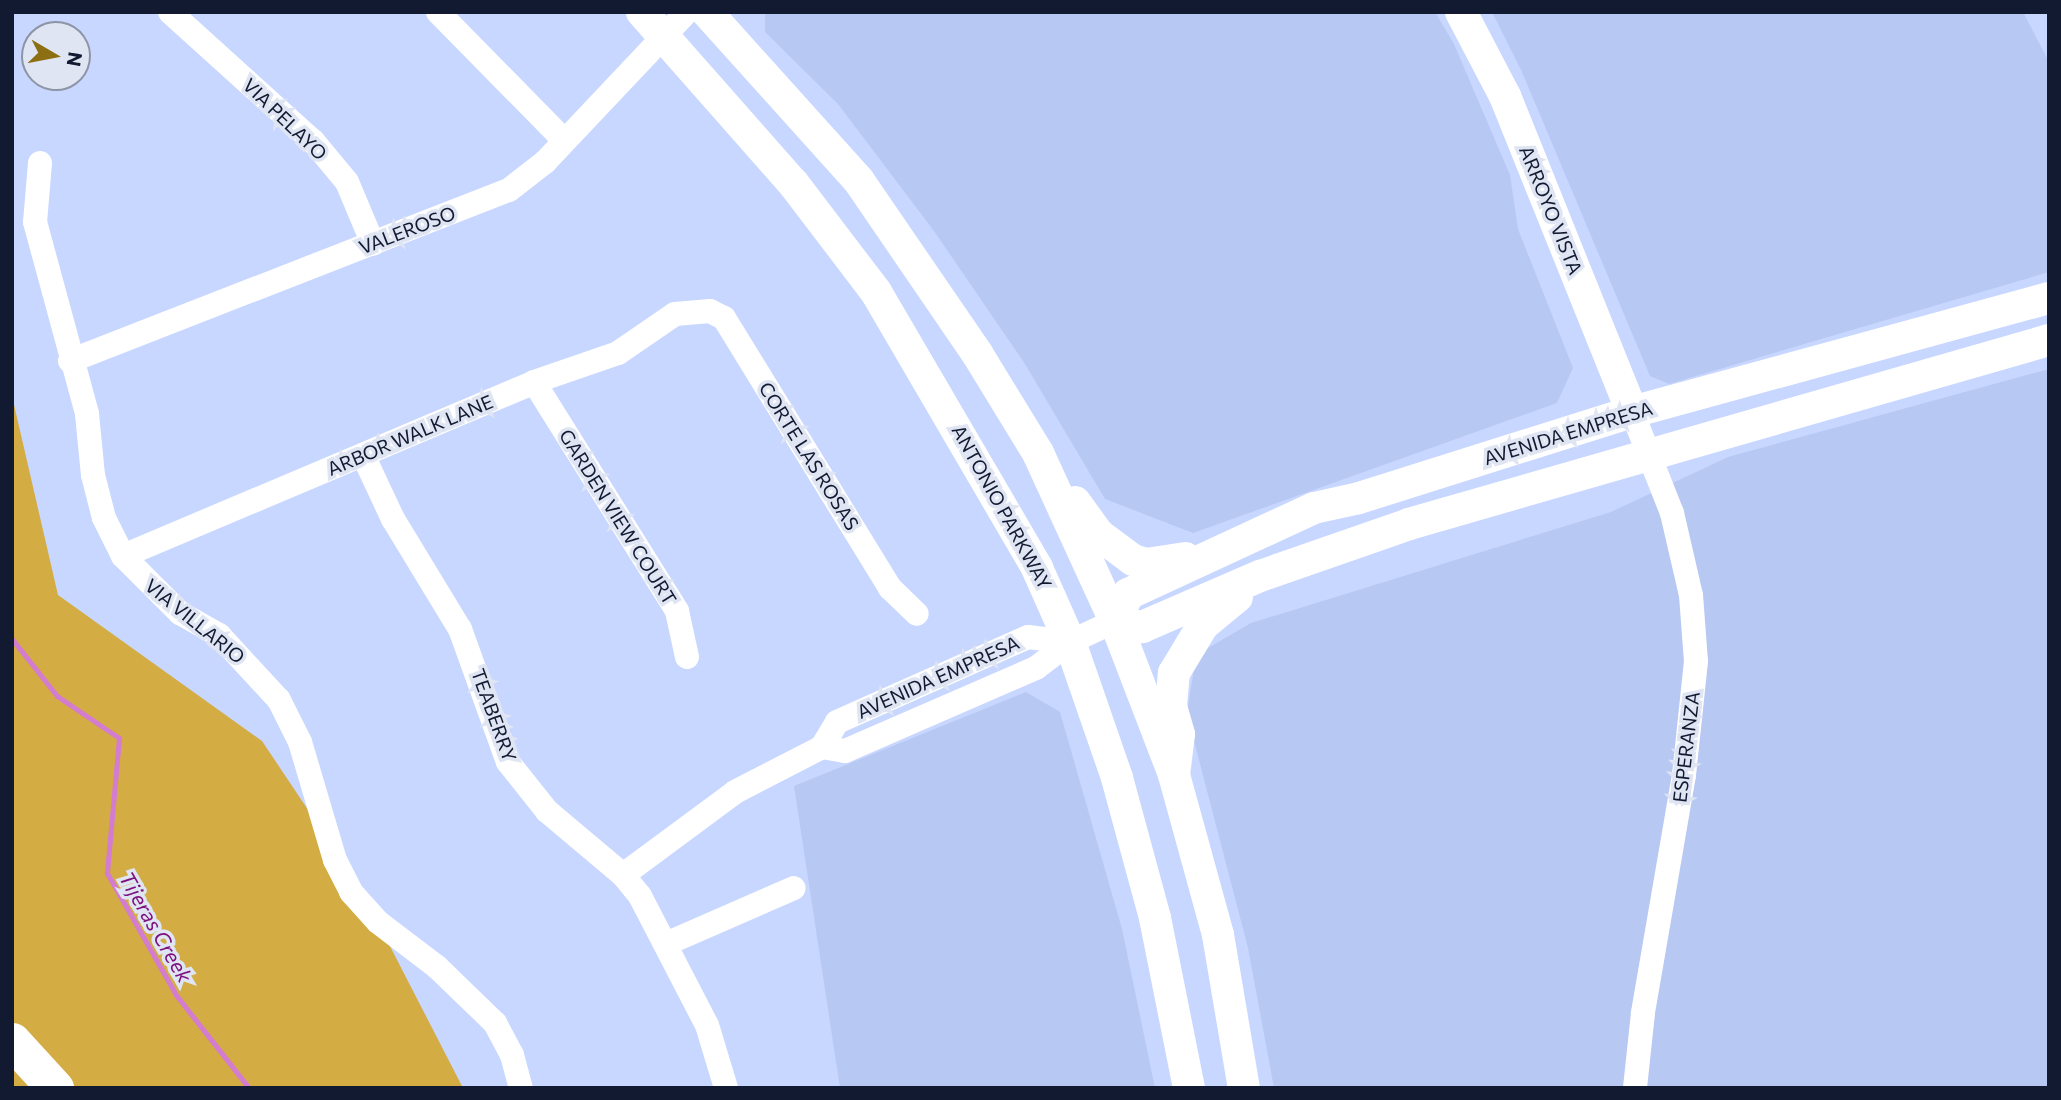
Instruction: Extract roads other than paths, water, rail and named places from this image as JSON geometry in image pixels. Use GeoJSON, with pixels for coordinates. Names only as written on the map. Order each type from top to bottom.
{"type":"FeatureCollection","features":[{"type":"Feature","properties":{"kind":"highway"},"geometry":{"type":"LineString","coordinates":[[12,1041],[55,1088]]}},
{"type":"Feature","properties":{"kind":"main road","name":"ANTONIO PARKWAY"},"geometry":{"type":"LineString","coordinates":[[642,12],[793,183],[876,292],[1001,502],[1070,642],[1135,842],[1189,1088]]}},
{"type":"Feature","properties":{"kind":"main road"},"geometry":{"type":"LineString","coordinates":[[707,12],[859,180],[978,355],[1038,453],[1115,621],[1174,775],[1218,935],[1244,1088]]}},
{"type":"Feature","properties":{"kind":"main road","name":"ARROYO VISTA"},"geometry":{"type":"LineString","coordinates":[[1461,12],[1505,96],[1632,412]]}},
{"type":"Feature","properties":{"kind":"main road","name":"AVENIDA EMPRESA"},"geometry":{"type":"LineString","coordinates":[[1115,621],[1128,594],[1204,555],[1314,508],[1359,498],[1632,412],[2049,298]]}},
{"type":"Feature","properties":{"kind":"main road"},"geometry":{"type":"LineString","coordinates":[[1115,621],[1142,627],[1260,576],[1409,524],[2049,340]]}},
{"type":"Feature","properties":{"kind":"main road"},"geometry":{"type":"LineString","coordinates":[[1038,453],[1115,550],[1146,564],[1204,555]]}},
{"type":"Feature","properties":{"kind":"main road"},"geometry":{"type":"LineString","coordinates":[[1174,775],[1179,734],[1171,706],[1174,673],[1203,625],[1260,576]]}},
{"type":"Feature","properties":{"kind":"street","name":"VIA PELAYO"},"geometry":{"type":"LineString","coordinates":[[170,12],[313,141],[347,183],[373,244]]}},
{"type":"Feature","properties":{"kind":"street"},"geometry":{"type":"LineString","coordinates":[[438,12],[564,140]]}},
{"type":"Feature","properties":{"kind":"street","name":"VALEROSO"},"geometry":{"type":"LineString","coordinates":[[71,361],[509,190],[545,162],[687,12]]}},
{"type":"Feature","properties":{"kind":"street","name":"VIA VILLARIO"},"geometry":{"type":"LineString","coordinates":[[40,163],[35,222],[87,414],[93,475],[104,518],[123,556],[170,605],[219,635],[279,700],[300,742],[335,860],[351,892],[377,922],[446,974],[495,1023],[512,1055],[521,1088]]}},
{"type":"Feature","properties":{"kind":"street","name":"ARBOR WALK LANE"},"geometry":{"type":"LineString","coordinates":[[123,556],[534,382],[618,353],[675,314],[695,310]]}},
{"type":"Feature","properties":{"kind":"street","name":"CORTE LAS ROSAS"},"geometry":{"type":"LineString","coordinates":[[695,310],[724,318],[890,588],[917,614]]}},
{"type":"Feature","properties":{"kind":"street","name":"GARDEN VIEW COURT"},"geometry":{"type":"LineString","coordinates":[[534,382],[677,611],[687,657]]}},
{"type":"Feature","properties":{"kind":"street","name":"ESPERANZA"},"geometry":{"type":"LineString","coordinates":[[1632,412],[1651,454],[1672,513],[1691,595],[1696,661],[1684,775],[1643,1013],[1635,1088]]}},
{"type":"Feature","properties":{"kind":"street","name":"TEABERRY"},"geometry":{"type":"LineString","coordinates":[[363,455],[393,519],[460,629],[508,762],[547,811],[623,875],[668,943],[707,1025],[726,1088]]}},
{"type":"Feature","properties":{"kind":"street"},"geometry":{"type":"LineString","coordinates":[[1070,642],[1115,621]]}},
{"type":"Feature","properties":{"kind":"street","name":"AVENIDA EMPRESA"},"geometry":{"type":"LineString","coordinates":[[623,875],[735,792],[822,747],[837,722],[1028,637],[1070,642]]}},
{"type":"Feature","properties":{"kind":"street"},"geometry":{"type":"LineString","coordinates":[[668,943],[794,888]]}},
{"type":"Feature","properties":{"kind":"waterway","name":"Tijeras Creek"},"geometry":{"type":"LineString","coordinates":[[12,639],[57,696],[119,738],[107,873],[176,995],[249,1088]]}}]}
